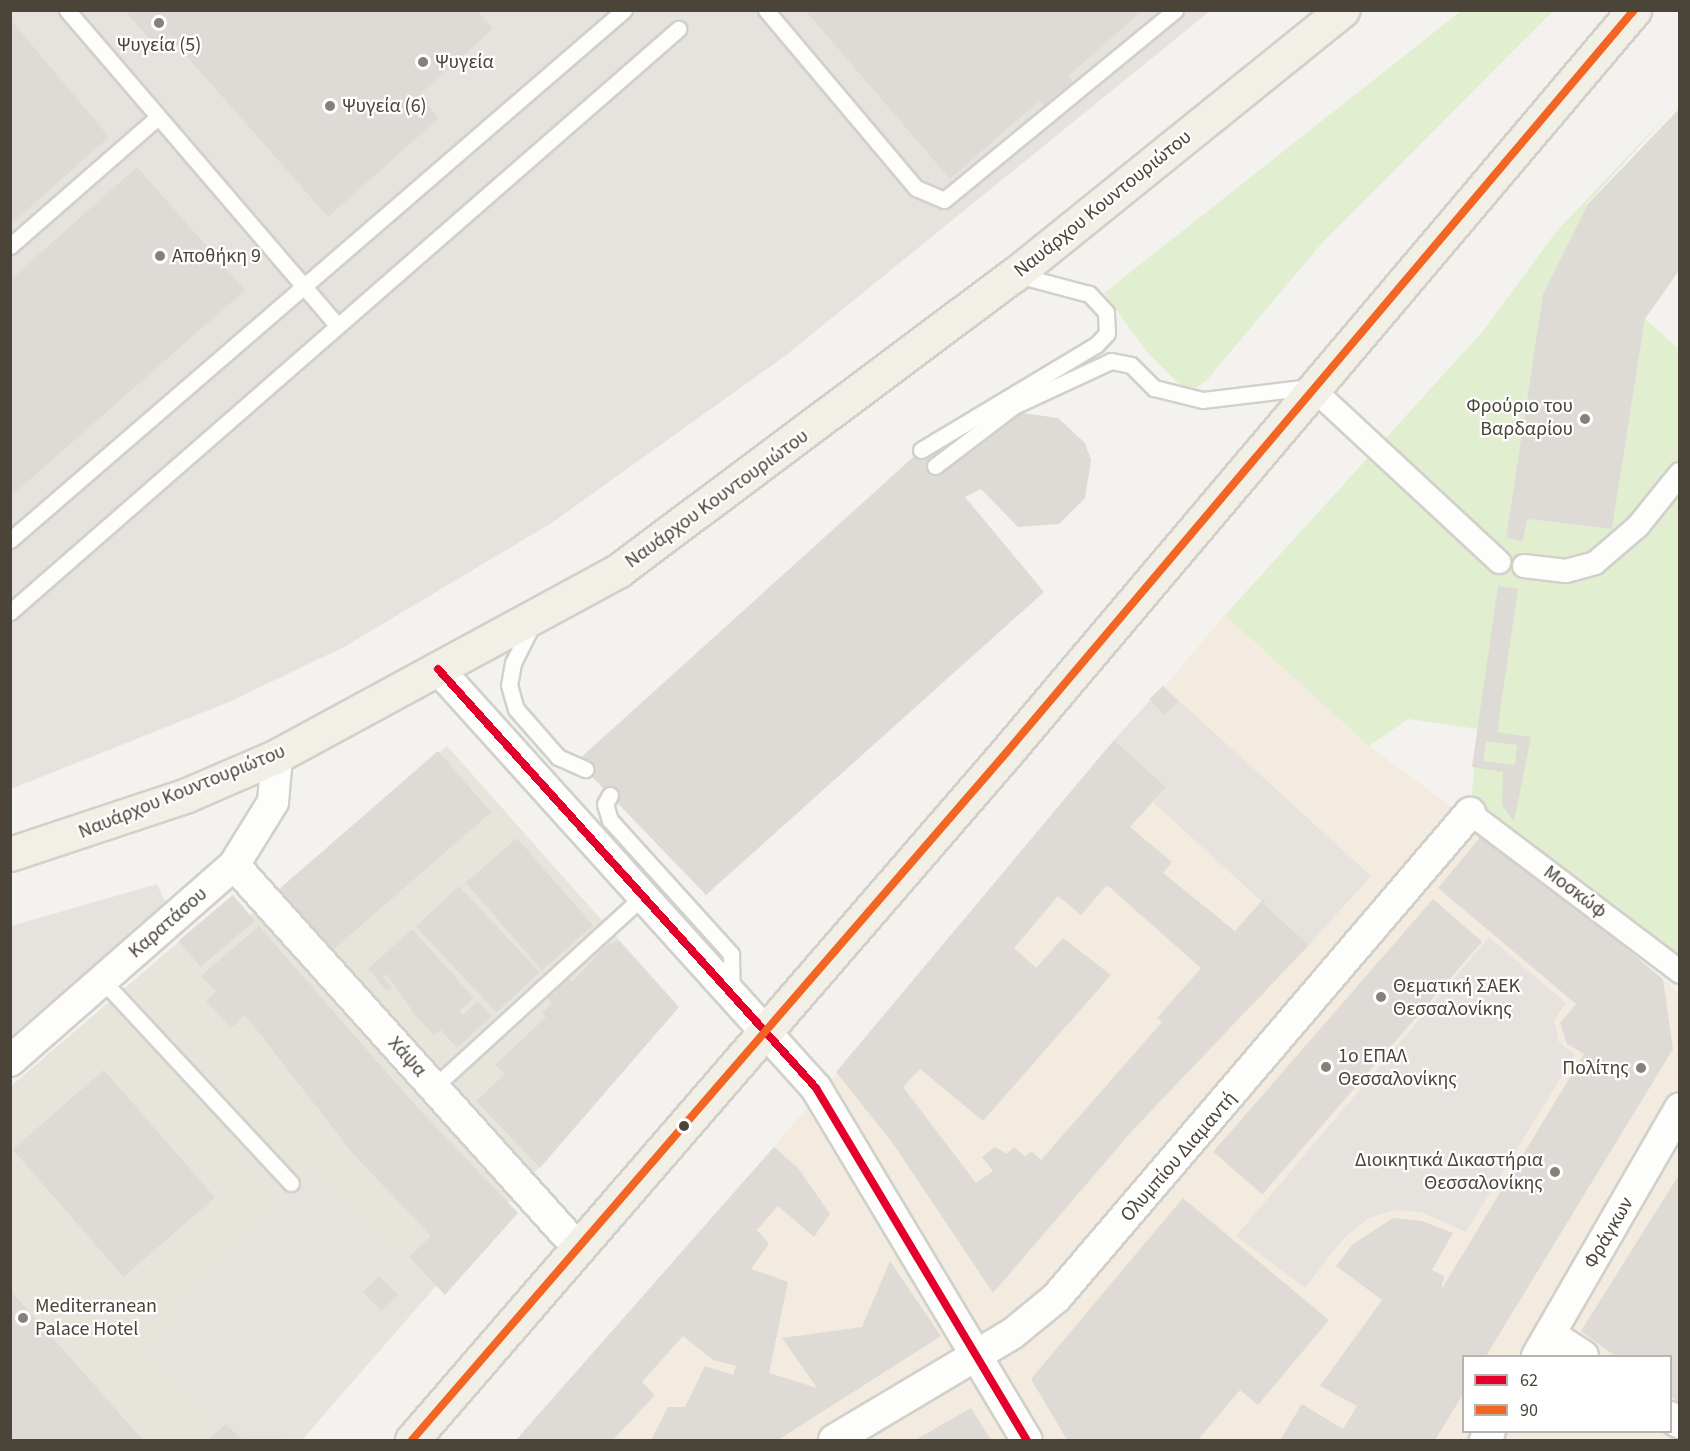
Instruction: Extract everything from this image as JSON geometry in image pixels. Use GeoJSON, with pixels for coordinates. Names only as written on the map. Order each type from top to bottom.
{"type":"FeatureCollection","features":[{"type":"Feature","properties":{"kind":"main road","name":"Ναυάρχου Κουντουριώτου"},"geometry":{"type":"LineString","coordinates":[[10,854],[176,798],[277,756],[536,617],[677,530],[1014,275],[1343,10]]}},
{"type":"Feature","properties":{"kind":"main road"},"geometry":{"type":"LineString","coordinates":[[412,1440],[579,1250],[765,1029],[1006,753],[1311,387],[1634,10]]}},
{"type":"Feature","properties":{"kind":"street"},"geometry":{"type":"LineString","coordinates":[[1311,387],[1499,562]]}},
{"type":"Feature","properties":{"kind":"street"},"geometry":{"type":"LineString","coordinates":[[1524,566],[1566,571],[1595,563],[1631,534],[1680,474]]}},
{"type":"Feature","properties":{"kind":"street"},"geometry":{"type":"LineString","coordinates":[[438,669],[765,1029],[837,1116],[1027,1440]]}},
{"type":"Feature","properties":{"kind":"street","name":"Καρατάσου"},"geometry":{"type":"LineString","coordinates":[[10,1062],[234,865],[273,802],[277,756]]}},
{"type":"Feature","properties":{"kind":"street","name":"Μοσκώφ"},"geometry":{"type":"LineString","coordinates":[[1470,813],[1680,972]]}},
{"type":"Feature","properties":{"kind":"street","name":"Ολυμπίου Διαμαντή"},"geometry":{"type":"LineString","coordinates":[[834,1440],[977,1355],[1056,1298],[1470,813]]}},
{"type":"Feature","properties":{"kind":"street","name":"Χάψα"},"geometry":{"type":"LineString","coordinates":[[234,865],[579,1250]]}},
{"type":"Feature","properties":{"kind":"street","name":"Φράγκων"},"geometry":{"type":"LineString","coordinates":[[1544,1346],[1680,1108]]}},
{"type":"Feature","properties":{"kind":"street"},"geometry":{"type":"LineString","coordinates":[[1544,1346],[1579,1355]]}},
{"type":"Feature","properties":{"kind":"lane"},"geometry":{"type":"LineString","coordinates":[[67,10],[338,326]]}},
{"type":"Feature","properties":{"kind":"lane"},"geometry":{"type":"LineString","coordinates":[[10,540],[624,10]]}},
{"type":"Feature","properties":{"kind":"lane"},"geometry":{"type":"LineString","coordinates":[[766,10],[915,189],[938,200],[956,194],[1175,10]]}},
{"type":"Feature","properties":{"kind":"lane"},"geometry":{"type":"LineString","coordinates":[[10,612],[678,29]]}},
{"type":"Feature","properties":{"kind":"lane"},"geometry":{"type":"LineString","coordinates":[[10,246],[159,117]]}},
{"type":"Feature","properties":{"kind":"lane"},"geometry":{"type":"LineString","coordinates":[[921,450],[1096,345],[1107,333],[1106,312],[1089,294],[1014,275]]}},
{"type":"Feature","properties":{"kind":"lane"},"geometry":{"type":"LineString","coordinates":[[934,466],[1014,406],[1111,361],[1131,365],[1154,388],[1203,400],[1311,387]]}},
{"type":"Feature","properties":{"kind":"lane"},"geometry":{"type":"LineString","coordinates":[[536,617],[513,663],[509,686],[516,709],[558,757],[585,769]]}},
{"type":"Feature","properties":{"kind":"lane"},"geometry":{"type":"LineString","coordinates":[[610,795],[605,804],[610,820],[731,954],[732,993]]}},
{"type":"Feature","properties":{"kind":"lane"},"geometry":{"type":"LineString","coordinates":[[434,1087],[643,896]]}},
{"type":"Feature","properties":{"kind":"lane"},"geometry":{"type":"LineString","coordinates":[[103,981],[291,1184]]}},
{"type":"Feature","properties":{"kind":"shaded area"},"geometry":{"type":"Polygon","coordinates":[[[10,11],[1210,11],[785,356],[553,522],[344,647],[229,702],[11,789],[10,11]]]}},
{"type":"Feature","properties":{"kind":"shaded area"},"geometry":{"type":"Polygon","coordinates":[[[1225,615],[1369,746],[1485,831],[1679,993],[1679,1440],[516,1440],[643,1301],[1225,615]]]}},
{"type":"Feature","properties":{"kind":"shaded area"},"geometry":{"type":"Polygon","coordinates":[[[1163,686],[1371,876],[1309,945],[1153,802],[1166,787],[1114,740],[1163,686]]]}},
{"type":"Feature","properties":{"kind":"shaded area"},"geometry":{"type":"Polygon","coordinates":[[[447,746],[679,1007],[302,1440],[11,1440],[10,1087],[233,895],[250,915],[447,746]]]}},
{"type":"Feature","properties":{"kind":"shaded area"},"geometry":{"type":"Polygon","coordinates":[[[157,884],[166,904],[11,1036],[11,926],[157,884]]]}},
{"type":"Feature","properties":{"kind":"shaded area"},"geometry":{"type":"Polygon","coordinates":[[[1489,937],[1566,1003],[1554,1021],[1559,1042],[1575,1055],[1466,1232],[1421,1212],[1394,1210],[1369,1218],[1344,1238],[1305,1288],[1236,1236],[1489,937]]]}},
{"type":"Feature","properties":{"kind":"shaded area"},"geometry":{"type":"Polygon","coordinates":[[[317,1173],[433,1287],[284,1440],[243,1440],[148,1347],[317,1173]]]}},
{"type":"Feature","properties":{"kind":"green space"},"geometry":{"type":"Polygon","coordinates":[[[1461,11],[1553,11],[1321,244],[1207,380],[1188,393],[1147,352],[1104,293],[1461,11]]]}},
{"type":"Feature","properties":{"kind":"green space"},"geometry":{"type":"Polygon","coordinates":[[[1679,102],[1587,204],[1543,294],[1506,538],[1523,541],[1527,519],[1612,529],[1645,319],[1679,349],[1679,972],[1470,813],[1478,729],[1408,719],[1369,746],[1225,615],[1483,331],[1556,232],[1679,102]]]}},
{"type":"Feature","properties":{"kind":"building","name":"Ψυγεία (6)"},"geometry":{"type":"Polygon","coordinates":[[[124,10],[477,10],[493,29],[419,95],[439,118],[328,217],[169,36],[157,47],[124,10]]]}},
{"type":"Feature","properties":{"kind":"building"},"geometry":{"type":"Polygon","coordinates":[[[805,10],[1143,10],[1068,76],[1075,84],[1047,108],[1040,100],[950,179],[805,10]]]}},
{"type":"Feature","properties":{"kind":"building"},"geometry":{"type":"Polygon","coordinates":[[[10,19],[109,137],[10,225],[10,19]]]}},
{"type":"Feature","properties":{"kind":"building","name":"Φρούριο του Βαρδαρίου"},"geometry":{"type":"Polygon","coordinates":[[[1680,108],[1680,269],[1645,319],[1612,529],[1527,519],[1523,541],[1506,538],[1543,294],[1587,205],[1680,108]]]}},
{"type":"Feature","properties":{"kind":"building"},"geometry":{"type":"Polygon","coordinates":[[[137,167],[245,290],[10,497],[10,280],[137,167]]]}},
{"type":"Feature","properties":{"kind":"building"},"geometry":{"type":"Polygon","coordinates":[[[1016,412],[1058,418],[1085,443],[1091,460],[1085,498],[1059,524],[1018,527],[981,489],[965,497],[1044,592],[706,895],[577,761],[921,450],[942,474],[999,420],[1016,412]]]}},
{"type":"Feature","properties":{"kind":"building"},"geometry":{"type":"Polygon","coordinates":[[[1498,586],[1518,589],[1497,732],[1531,737],[1514,822],[1502,805],[1503,772],[1472,767],[1498,586]],[[1486,741],[1483,761],[1515,765],[1517,745],[1486,741]]]}},
{"type":"Feature","properties":{"kind":"building"},"geometry":{"type":"Polygon","coordinates":[[[1163,686],[1178,702],[1164,715],[1149,699],[1163,686]]]}},
{"type":"Feature","properties":{"kind":"building"},"geometry":{"type":"Polygon","coordinates":[[[1114,740],[1166,787],[1130,827],[1172,862],[1163,873],[1235,931],[1265,897],[1264,904],[1309,945],[1132,1131],[993,1293],[894,1145],[836,1072],[1114,740]],[[1107,885],[1081,915],[1058,896],[1014,948],[1036,968],[1063,938],[1111,975],[983,1121],[920,1069],[903,1087],[976,1183],[993,1171],[982,1157],[995,1147],[1007,1154],[1014,1147],[1025,1157],[1031,1151],[1041,1160],[1162,1022],[1157,1018],[1201,968],[1107,885]]]}},
{"type":"Feature","properties":{"kind":"building"},"geometry":{"type":"Polygon","coordinates":[[[438,751],[491,812],[333,950],[280,889],[438,751]]]}},
{"type":"Feature","properties":{"kind":"building","name":"Διοικητικά Δικαστήρια Θεσσαλονίκης"},"geometry":{"type":"Polygon","coordinates":[[[1485,831],[1663,979],[1673,1049],[1487,1355],[1462,1355],[1462,1396],[1435,1440],[1280,1440],[1302,1404],[1343,1429],[1357,1406],[1320,1386],[1382,1300],[1336,1266],[1353,1244],[1393,1218],[1422,1221],[1453,1233],[1432,1270],[1444,1276],[1441,1290],[1584,1054],[1567,1044],[1560,1023],[1576,1004],[1438,888],[1485,831]]]}},
{"type":"Feature","properties":{"kind":"building"},"geometry":{"type":"Polygon","coordinates":[[[517,838],[593,926],[542,970],[466,883],[517,838]]]}},
{"type":"Feature","properties":{"kind":"building"},"geometry":{"type":"Polygon","coordinates":[[[459,886],[539,972],[496,1013],[416,926],[459,886]]]}},
{"type":"Feature","properties":{"kind":"building"},"geometry":{"type":"Polygon","coordinates":[[[233,895],[255,921],[200,967],[179,941],[233,895]]]}},
{"type":"Feature","properties":{"kind":"building"},"geometry":{"type":"Polygon","coordinates":[[[1433,899],[1482,942],[1262,1194],[1213,1152],[1433,899]]]}},
{"type":"Feature","properties":{"kind":"building"},"geometry":{"type":"Polygon","coordinates":[[[259,926],[416,1106],[518,1213],[445,1295],[409,1257],[431,1236],[354,1155],[245,1015],[231,1028],[206,1001],[216,991],[201,976],[259,926]]]}},
{"type":"Feature","properties":{"kind":"building"},"geometry":{"type":"Polygon","coordinates":[[[412,929],[474,998],[459,1011],[463,1015],[478,1001],[492,1016],[457,1048],[441,1030],[434,1035],[415,1015],[387,974],[383,977],[392,987],[387,991],[368,969],[412,929]]]}},
{"type":"Feature","properties":{"kind":"building"},"geometry":{"type":"Polygon","coordinates":[[[619,941],[679,1007],[540,1168],[476,1101],[505,1074],[495,1065],[546,1017],[542,1013],[552,1003],[545,995],[551,990],[555,995],[555,987],[566,977],[572,982],[605,946],[619,941]]]}},
{"type":"Feature","properties":{"kind":"building"},"geometry":{"type":"Polygon","coordinates":[[[104,1070],[215,1198],[124,1277],[13,1149],[104,1070]]]}},
{"type":"Feature","properties":{"kind":"building"},"geometry":{"type":"Polygon","coordinates":[[[774,1147],[798,1168],[830,1214],[814,1237],[778,1206],[757,1230],[769,1244],[751,1269],[788,1282],[769,1373],[817,1388],[782,1338],[862,1327],[890,1261],[941,1336],[778,1440],[651,1440],[668,1407],[685,1407],[705,1366],[733,1375],[736,1366],[713,1360],[683,1336],[642,1382],[655,1395],[613,1440],[516,1440],[774,1147]]]}},
{"type":"Feature","properties":{"kind":"building"},"geometry":{"type":"Polygon","coordinates":[[[1680,1173],[1680,1403],[1672,1398],[1672,1355],[1614,1355],[1581,1331],[1680,1173]]]}},
{"type":"Feature","properties":{"kind":"building"},"geometry":{"type":"Polygon","coordinates":[[[1183,1198],[1329,1320],[1258,1405],[1240,1390],[1198,1440],[1067,1440],[1031,1379],[1183,1198]]]}},
{"type":"Feature","properties":{"kind":"building"},"geometry":{"type":"Polygon","coordinates":[[[379,1276],[398,1295],[382,1311],[363,1292],[379,1276]]]}},
{"type":"Feature","properties":{"kind":"building"},"geometry":{"type":"Polygon","coordinates":[[[10,1290],[60,1346],[143,1440],[10,1440],[10,1290]]]}},
{"type":"Feature","properties":{"kind":"building"},"geometry":{"type":"Polygon","coordinates":[[[971,1408],[991,1440],[915,1440],[971,1408]]]}},
{"type":"Feature","properties":{"kind":"building"},"geometry":{"type":"Polygon","coordinates":[[[226,1424],[243,1440],[208,1440],[226,1424]]]}},
{"type":"Feature","properties":{"kind":"transit line","name":"90"},"geometry":{"type":"LineString","coordinates":[[412,1440],[1006,753],[1634,10]]}},
{"type":"Feature","properties":{"kind":"transit line","name":"62"},"geometry":{"type":"LineString","coordinates":[[438,669],[816,1088],[1027,1440]]}},
{"type":"Feature","properties":{"kind":"place","name":"Ψυγεία (5)"},"geometry":{"type":"Point","coordinates":[159,23]}},
{"type":"Feature","properties":{"kind":"place","name":"Ψυγεία"},"geometry":{"type":"Point","coordinates":[423,62]}},
{"type":"Feature","properties":{"kind":"place","name":"Ψυγεία (6)"},"geometry":{"type":"Point","coordinates":[330,106]}},
{"type":"Feature","properties":{"kind":"place","name":"Αποθήκη 9"},"geometry":{"type":"Point","coordinates":[160,256]}},
{"type":"Feature","properties":{"kind":"place","name":"Φρούριο του Βαρδαρίου"},"geometry":{"type":"Point","coordinates":[1585,419]}},
{"type":"Feature","properties":{"kind":"place","name":"Θεματική ΣΑΕΚ Θεσσαλονίκης"},"geometry":{"type":"Point","coordinates":[1381,997]}},
{"type":"Feature","properties":{"kind":"place","name":"1ο ΕΠΑΛ Θεσσαλονίκης"},"geometry":{"type":"Point","coordinates":[1326,1067]}},
{"type":"Feature","properties":{"kind":"place","name":"Πολίτης"},"geometry":{"type":"Point","coordinates":[1641,1068]}},
{"type":"Feature","properties":{"kind":"place","name":"Διοικητικά Δικαστήρια Θεσσαλονίκης"},"geometry":{"type":"Point","coordinates":[1555,1172]}},
{"type":"Feature","properties":{"kind":"place","name":"Mediterranean Palace Hotel"},"geometry":{"type":"Point","coordinates":[23,1318]}}]}
